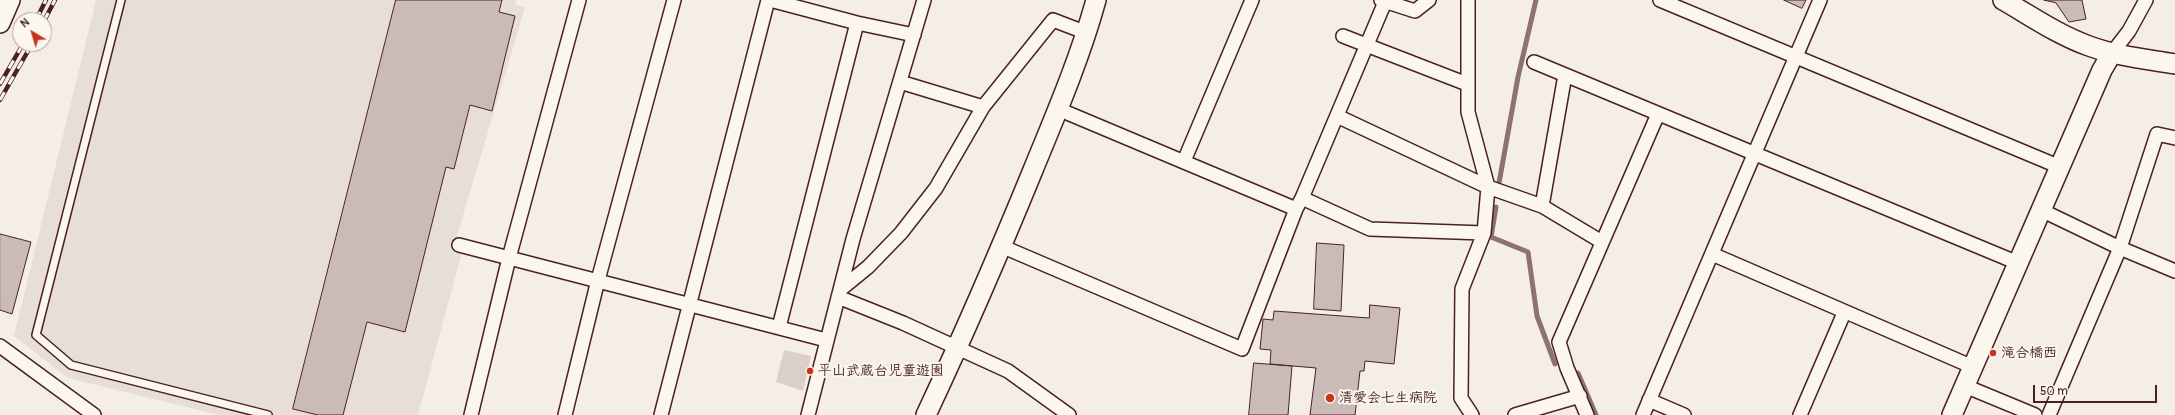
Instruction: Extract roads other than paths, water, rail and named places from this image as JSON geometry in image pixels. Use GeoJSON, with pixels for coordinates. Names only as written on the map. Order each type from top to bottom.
{"type":"FeatureCollection","features":[{"type":"Feature","properties":{"kind":"street"},"geometry":{"type":"LineString","coordinates":[[0,23],[10,0]]}},
{"type":"Feature","properties":{"kind":"street"},"geometry":{"type":"LineString","coordinates":[[471,415],[509,258],[579,0]]}},
{"type":"Feature","properties":{"kind":"street"},"geometry":{"type":"LineString","coordinates":[[566,415],[598,280],[674,0]]}},
{"type":"Feature","properties":{"kind":"street"},"geometry":{"type":"LineString","coordinates":[[661,415],[769,0],[857,23],[914,35]]}},
{"type":"Feature","properties":{"kind":"street"},"geometry":{"type":"LineString","coordinates":[[808,415],[853,239],[924,0]]}},
{"type":"Feature","properties":{"kind":"street"},"geometry":{"type":"LineString","coordinates":[[926,415],[1001,246],[1058,109],[1087,33],[1096,0]]}},
{"type":"Feature","properties":{"kind":"street"},"geometry":{"type":"LineString","coordinates":[[1184,161],[1252,0]]}},
{"type":"Feature","properties":{"kind":"street"},"geometry":{"type":"LineString","coordinates":[[1001,246],[1242,349],[1299,204],[1367,45],[1383,1],[1415,12],[1429,0]]}},
{"type":"Feature","properties":{"kind":"street"},"geometry":{"type":"LineString","coordinates":[[1468,0],[1468,112],[1488,187],[1484,233],[1462,289],[1461,398],[1472,415]]}},
{"type":"Feature","properties":{"kind":"street"},"geometry":{"type":"LineString","coordinates":[[1660,0],[2060,167]]}},
{"type":"Feature","properties":{"kind":"street"},"geometry":{"type":"LineString","coordinates":[[1643,415],[1820,0]]}},
{"type":"Feature","properties":{"kind":"street"},"geometry":{"type":"LineString","coordinates":[[2003,0],[2060,33],[2088,46],[2112,53],[2175,64]]}},
{"type":"Feature","properties":{"kind":"street"},"geometry":{"type":"LineString","coordinates":[[1952,415],[2102,70],[2112,53],[2129,31],[2146,0]]}},
{"type":"Feature","properties":{"kind":"street"},"geometry":{"type":"LineString","coordinates":[[840,293],[901,233],[936,188],[983,107],[1053,20],[1087,33]]}},
{"type":"Feature","properties":{"kind":"street"},"geometry":{"type":"LineString","coordinates":[[779,327],[857,23]]}},
{"type":"Feature","properties":{"kind":"street"},"geometry":{"type":"LineString","coordinates":[[1343,36],[1467,84]]}},
{"type":"Feature","properties":{"kind":"street"},"geometry":{"type":"LineString","coordinates":[[1534,62],[1754,152],[2018,263]]}},
{"type":"Feature","properties":{"kind":"street"},"geometry":{"type":"LineString","coordinates":[[1542,206],[1565,75]]}},
{"type":"Feature","properties":{"kind":"street"},"geometry":{"type":"LineString","coordinates":[[900,82],[983,107]]}},
{"type":"Feature","properties":{"kind":"street"},"geometry":{"type":"LineString","coordinates":[[1058,109],[1184,161],[1370,229],[1484,233]]}},
{"type":"Feature","properties":{"kind":"street"},"geometry":{"type":"LineString","coordinates":[[1587,415],[1567,368],[1558,342],[1658,114]]}},
{"type":"Feature","properties":{"kind":"street"},"geometry":{"type":"LineString","coordinates":[[1337,116],[1488,187],[1542,206],[1602,242]]}},
{"type":"Feature","properties":{"kind":"street"},"geometry":{"type":"LineString","coordinates":[[2049,415],[2120,248],[2157,134],[2175,138]]}},
{"type":"Feature","properties":{"kind":"street"},"geometry":{"type":"LineString","coordinates":[[2041,210],[2120,248],[2175,271]]}},
{"type":"Feature","properties":{"kind":"street"},"geometry":{"type":"LineString","coordinates":[[459,245],[826,340]]}},
{"type":"Feature","properties":{"kind":"street"},"geometry":{"type":"LineString","coordinates":[[1712,254],[1844,313],[1973,367]]}},
{"type":"Feature","properties":{"kind":"street"},"geometry":{"type":"LineString","coordinates":[[840,293],[1008,371],[1069,415]]}},
{"type":"Feature","properties":{"kind":"street"},"geometry":{"type":"LineString","coordinates":[[1800,415],[1844,313]]}},
{"type":"Feature","properties":{"kind":"street"},"geometry":{"type":"LineString","coordinates":[[0,346],[94,415]]}},
{"type":"Feature","properties":{"kind":"street"},"geometry":{"type":"LineString","coordinates":[[1965,386],[2035,415]]}},
{"type":"Feature","properties":{"kind":"street"},"geometry":{"type":"LineString","coordinates":[[1514,415],[1580,396]]}},
{"type":"Feature","properties":{"kind":"street"},"geometry":{"type":"LineString","coordinates":[[1649,400],[1684,415]]}},
{"type":"Feature","properties":{"kind":"lane"},"geometry":{"type":"LineString","coordinates":[[121,0],[36,335],[71,365],[268,415]]}},
{"type":"Feature","properties":{"kind":"waterway"},"geometry":{"type":"LineString","coordinates":[[1499,183],[1518,77],[1536,0]]}},
{"type":"Feature","properties":{"kind":"waterway"},"geometry":{"type":"LineString","coordinates":[[1496,207],[1491,237],[1528,252],[1537,316],[1555,364]]}},
{"type":"Feature","properties":{"kind":"waterway"},"geometry":{"type":"LineString","coordinates":[[1578,373],[1596,415]]}},
{"type":"Feature","properties":{"kind":"railway"},"geometry":{"type":"LineString","coordinates":[[40,12],[46,0]]}},
{"type":"Feature","properties":{"kind":"railway"},"geometry":{"type":"LineString","coordinates":[[49,12],[55,0]]}},
{"type":"Feature","properties":{"kind":"railway"},"geometry":{"type":"LineString","coordinates":[[0,84],[18,52]]}},
{"type":"Feature","properties":{"kind":"railway"},"geometry":{"type":"LineString","coordinates":[[0,100],[27,52]]}},
{"type":"Feature","properties":{"kind":"place","name":"滝合橋西"},"geometry":{"type":"Point","coordinates":[1993,353]}},
{"type":"Feature","properties":{"kind":"place","name":"平山武蔵台児童遊園"},"geometry":{"type":"Point","coordinates":[810,371]}},
{"type":"Feature","properties":{"kind":"place","name":"清愛会七生病院"},"geometry":{"type":"Point","coordinates":[1330,398]}}]}
